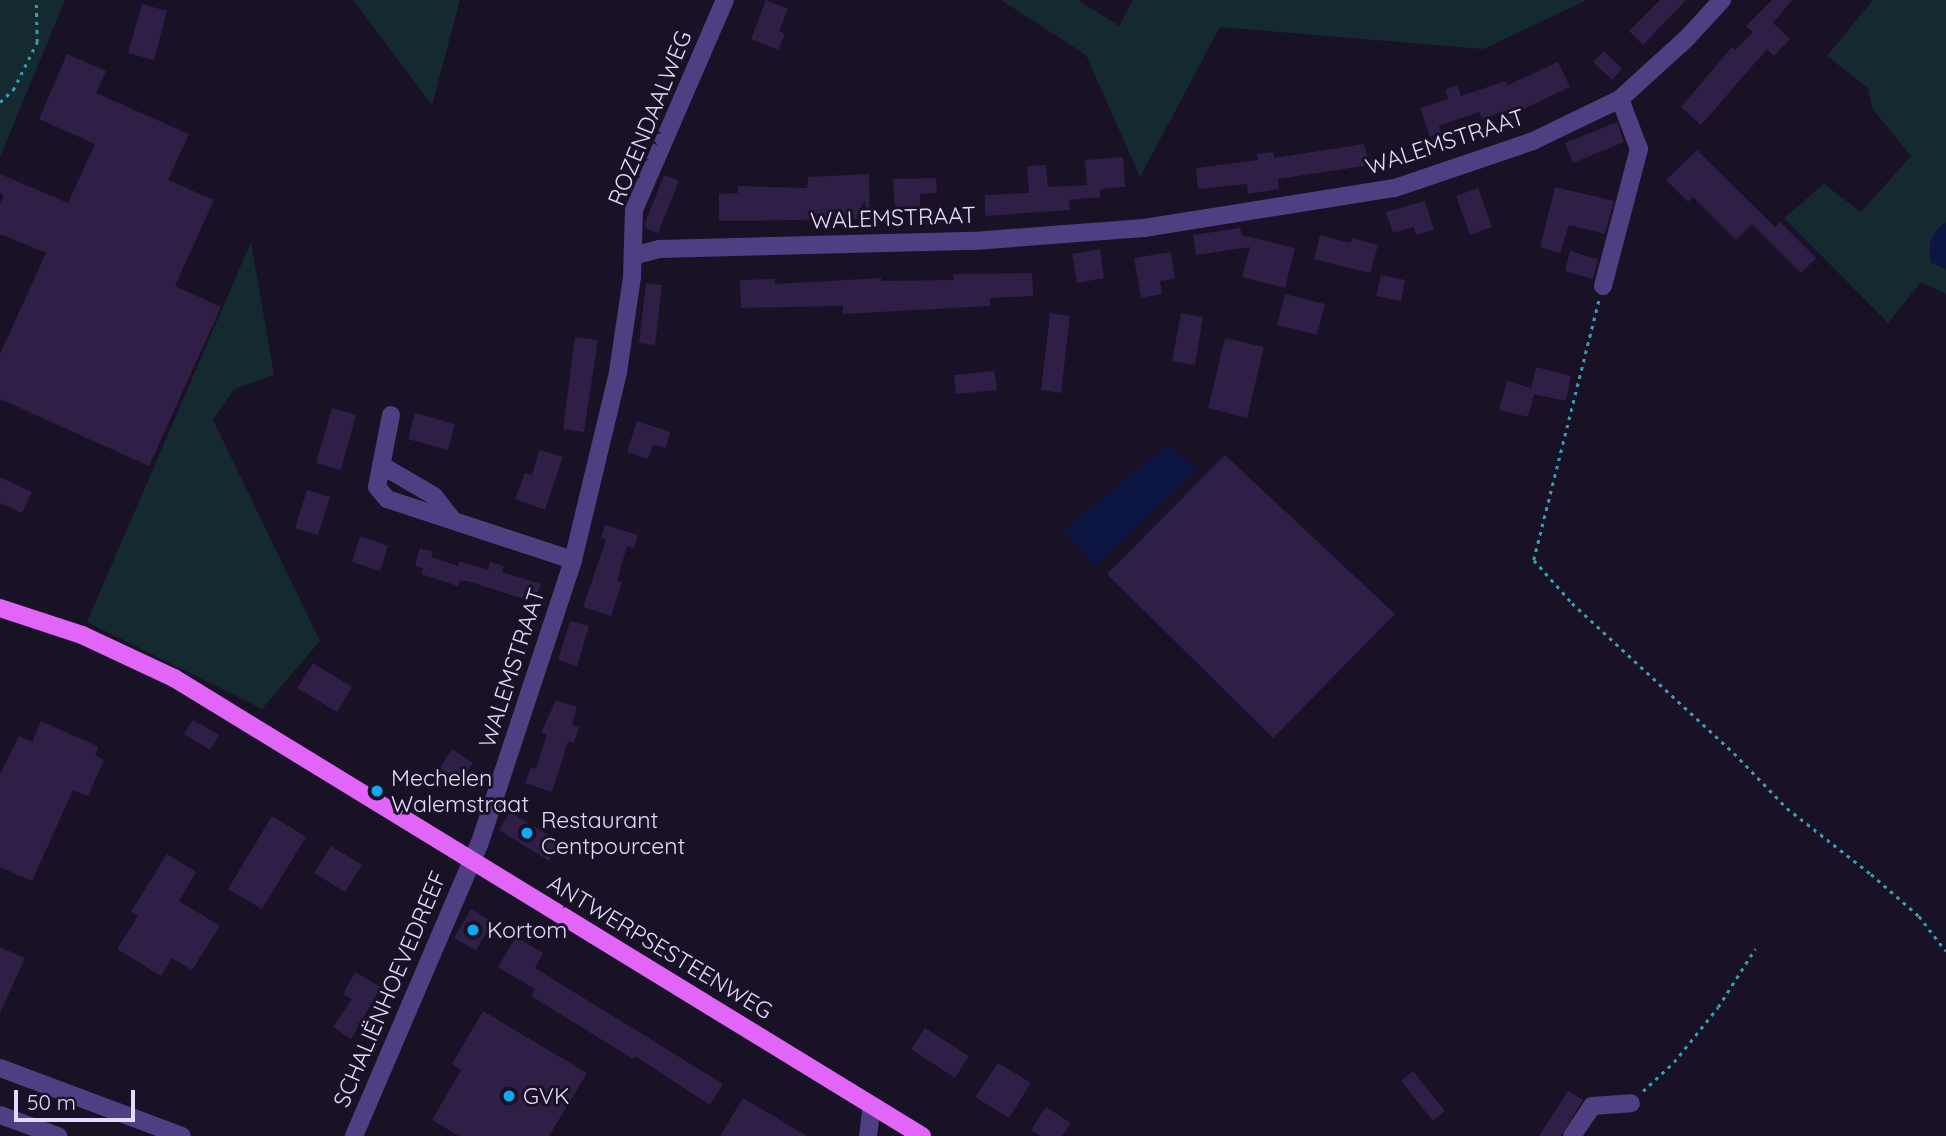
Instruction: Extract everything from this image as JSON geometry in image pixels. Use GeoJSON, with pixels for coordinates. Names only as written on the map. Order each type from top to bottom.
{"type":"FeatureCollection","features":[{"type":"Feature","properties":{"kind":"main road","name":"ANTWERPSESTEENWEG"},"geometry":{"type":"LineString","coordinates":[[0,608],[82,635],[174,678],[922,1136]]}},
{"type":"Feature","properties":{"kind":"street","name":"ROZENDAALWEG"},"geometry":{"type":"LineString","coordinates":[[633,256],[634,210],[724,0]]}},
{"type":"Feature","properties":{"kind":"street","name":"WALEMSTRAAT"},"geometry":{"type":"LineString","coordinates":[[472,862],[573,560],[618,372],[633,256],[660,249],[974,241],[1118,230],[1293,206],[1395,188],[1533,141],[1620,99],[1687,38],[1722,0]]}},
{"type":"Feature","properties":{"kind":"street"},"geometry":{"type":"LineString","coordinates":[[1603,286],[1639,149],[1620,99]]}},
{"type":"Feature","properties":{"kind":"street"},"geometry":{"type":"LineString","coordinates":[[391,415],[377,486],[387,499],[573,560]]}},
{"type":"Feature","properties":{"kind":"street"},"geometry":{"type":"LineString","coordinates":[[382,466],[434,496],[451,518]]}},
{"type":"Feature","properties":{"kind":"street","name":"SCHALIËNHOEVEDREEF"},"geometry":{"type":"LineString","coordinates":[[354,1136],[472,862]]}},
{"type":"Feature","properties":{"kind":"street"},"geometry":{"type":"LineString","coordinates":[[0,1068],[182,1136]]}},
{"type":"Feature","properties":{"kind":"street"},"geometry":{"type":"LineString","coordinates":[[1572,1136],[1592,1106],[1631,1102]]}},
{"type":"Feature","properties":{"kind":"street"},"geometry":{"type":"LineString","coordinates":[[867,1136],[872,1105]]}},
{"type":"Feature","properties":{"kind":"street"},"geometry":{"type":"LineString","coordinates":[[0,1115],[51,1135]]}},
{"type":"Feature","properties":{"kind":"path"},"geometry":{"type":"LineString","coordinates":[[0,102],[13,90],[37,42],[36,0]]}},
{"type":"Feature","properties":{"kind":"path"},"geometry":{"type":"LineString","coordinates":[[1603,286],[1534,560],[1572,603],[1706,730],[1734,753],[1787,808],[1871,874],[1919,916],[1946,951]]}},
{"type":"Feature","properties":{"kind":"path"},"geometry":{"type":"LineString","coordinates":[[1631,1102],[1674,1062],[1718,1007],[1755,949]]}},
{"type":"Feature","properties":{"kind":"green space"},"geometry":{"type":"Polygon","coordinates":[[[0,0],[65,0],[0,157],[0,0]]]}},
{"type":"Feature","properties":{"kind":"green space"},"geometry":{"type":"Polygon","coordinates":[[[353,0],[460,0],[432,105],[353,0]]]}},
{"type":"Feature","properties":{"kind":"green space"},"geometry":{"type":"Polygon","coordinates":[[[1001,0],[1078,0],[1119,26],[1133,0],[1587,0],[1483,49],[1220,27],[1140,177],[1086,55],[1001,0]]]}},
{"type":"Feature","properties":{"kind":"green space"},"geometry":{"type":"Polygon","coordinates":[[[1873,0],[1946,0],[1946,294],[1921,282],[1888,323],[1784,218],[1824,184],[1861,212],[1911,156],[1872,108],[1868,88],[1827,56],[1873,0]]]}},
{"type":"Feature","properties":{"kind":"green space"},"geometry":{"type":"Polygon","coordinates":[[[251,242],[274,375],[234,389],[213,420],[320,641],[262,709],[87,622],[251,242]]]}},
{"type":"Feature","properties":{"kind":"shaded area"},"geometry":{"type":"Polygon","coordinates":[[[1946,223],[1946,270],[1930,262],[1930,242],[1938,228],[1946,223]]]}},
{"type":"Feature","properties":{"kind":"shaded area"},"geometry":{"type":"Polygon","coordinates":[[[1167,445],[1197,469],[1096,566],[1064,530],[1167,445]]]}},
{"type":"Feature","properties":{"kind":"building"},"geometry":{"type":"Polygon","coordinates":[[[766,0],[788,9],[779,31],[785,34],[778,50],[751,39],[766,0]]]}},
{"type":"Feature","properties":{"kind":"building"},"geometry":{"type":"Polygon","coordinates":[[[1660,0],[1686,0],[1643,45],[1629,31],[1660,0]]]}},
{"type":"Feature","properties":{"kind":"building"},"geometry":{"type":"Polygon","coordinates":[[[1772,0],[1792,0],[1773,23],[1790,39],[1774,56],[1767,49],[1701,125],[1681,107],[1732,47],[1735,50],[1753,32],[1746,26],[1772,0]]]}},
{"type":"Feature","properties":{"kind":"building"},"geometry":{"type":"Polygon","coordinates":[[[142,4],[167,11],[154,60],[128,53],[142,4]]]}},
{"type":"Feature","properties":{"kind":"building"},"geometry":{"type":"Polygon","coordinates":[[[1604,51],[1622,69],[1612,80],[1593,62],[1604,51]]]}},
{"type":"Feature","properties":{"kind":"building"},"geometry":{"type":"Polygon","coordinates":[[[67,54],[106,71],[96,93],[189,134],[168,180],[214,200],[175,286],[221,307],[149,466],[0,399],[0,354],[46,253],[0,234],[0,204],[4,195],[0,193],[0,174],[68,203],[95,144],[39,119],[67,54]]]}},
{"type":"Feature","properties":{"kind":"building"},"geometry":{"type":"Polygon","coordinates":[[[1558,62],[1570,87],[1519,111],[1521,115],[1508,119],[1505,111],[1482,119],[1479,112],[1439,126],[1441,133],[1430,137],[1420,108],[1448,99],[1445,90],[1457,85],[1461,96],[1505,81],[1508,85],[1558,62]]]}},
{"type":"Feature","properties":{"kind":"building"},"geometry":{"type":"Polygon","coordinates":[[[1617,122],[1624,142],[1573,163],[1565,143],[1617,122]]]}},
{"type":"Feature","properties":{"kind":"building"},"geometry":{"type":"Polygon","coordinates":[[[1364,144],[1370,165],[1278,179],[1279,189],[1248,194],[1247,184],[1198,189],[1196,168],[1258,160],[1257,154],[1273,152],[1274,158],[1364,144]]]}},
{"type":"Feature","properties":{"kind":"building"},"geometry":{"type":"Polygon","coordinates":[[[1697,150],[1775,227],[1780,222],[1816,258],[1801,273],[1752,224],[1736,240],[1693,197],[1688,202],[1666,180],[1697,150]]]}},
{"type":"Feature","properties":{"kind":"building"},"geometry":{"type":"Polygon","coordinates":[[[1123,157],[1125,187],[1100,189],[1100,197],[1069,200],[1070,210],[985,216],[985,195],[1029,193],[1027,166],[1046,165],[1048,187],[1087,185],[1085,160],[1123,157]]]}},
{"type":"Feature","properties":{"kind":"building"},"geometry":{"type":"Polygon","coordinates":[[[869,174],[870,219],[719,221],[719,194],[738,193],[738,186],[807,188],[808,177],[869,174]]]}},
{"type":"Feature","properties":{"kind":"building"},"geometry":{"type":"Polygon","coordinates":[[[664,175],[679,181],[658,233],[645,228],[645,223],[664,175]]]}},
{"type":"Feature","properties":{"kind":"building"},"geometry":{"type":"Polygon","coordinates":[[[936,178],[937,193],[920,194],[920,213],[895,214],[893,179],[936,178]]]}},
{"type":"Feature","properties":{"kind":"building"},"geometry":{"type":"Polygon","coordinates":[[[1555,187],[1614,201],[1605,234],[1569,225],[1560,253],[1540,247],[1555,187]]]}},
{"type":"Feature","properties":{"kind":"building"},"geometry":{"type":"Polygon","coordinates":[[[1478,188],[1492,227],[1470,235],[1456,196],[1478,188]]]}},
{"type":"Feature","properties":{"kind":"building"},"geometry":{"type":"Polygon","coordinates":[[[1425,201],[1434,230],[1416,235],[1414,227],[1393,233],[1386,212],[1425,201]]]}},
{"type":"Feature","properties":{"kind":"building"},"geometry":{"type":"Polygon","coordinates":[[[1240,228],[1242,235],[1295,248],[1285,288],[1242,277],[1250,247],[1196,255],[1193,235],[1240,228]]]}},
{"type":"Feature","properties":{"kind":"building"},"geometry":{"type":"Polygon","coordinates":[[[1320,235],[1351,243],[1352,238],[1378,245],[1370,273],[1314,259],[1320,235]]]}},
{"type":"Feature","properties":{"kind":"building"},"geometry":{"type":"Polygon","coordinates":[[[1100,249],[1104,278],[1077,283],[1072,254],[1100,249]]]}},
{"type":"Feature","properties":{"kind":"building"},"geometry":{"type":"Polygon","coordinates":[[[1570,251],[1598,259],[1593,279],[1565,271],[1570,251]]]}},
{"type":"Feature","properties":{"kind":"building"},"geometry":{"type":"Polygon","coordinates":[[[1171,252],[1175,279],[1160,281],[1162,294],[1141,298],[1134,258],[1171,252]]]}},
{"type":"Feature","properties":{"kind":"building"},"geometry":{"type":"Polygon","coordinates":[[[1032,273],[1033,296],[990,298],[990,306],[843,314],[843,306],[741,308],[740,280],[775,279],[775,284],[881,278],[881,281],[954,280],[953,274],[1032,273]]]}},
{"type":"Feature","properties":{"kind":"building"},"geometry":{"type":"Polygon","coordinates":[[[1381,275],[1405,280],[1401,301],[1376,296],[1381,275]]]}},
{"type":"Feature","properties":{"kind":"building"},"geometry":{"type":"Polygon","coordinates":[[[646,283],[662,285],[655,345],[639,343],[646,283]]]}},
{"type":"Feature","properties":{"kind":"building"},"geometry":{"type":"Polygon","coordinates":[[[1285,294],[1325,304],[1317,335],[1277,325],[1285,294]]]}},
{"type":"Feature","properties":{"kind":"building"},"geometry":{"type":"Polygon","coordinates":[[[1050,313],[1070,316],[1061,393],[1041,390],[1050,313]]]}},
{"type":"Feature","properties":{"kind":"building"},"geometry":{"type":"Polygon","coordinates":[[[1181,313],[1203,317],[1195,365],[1172,361],[1181,313]]]}},
{"type":"Feature","properties":{"kind":"building"},"geometry":{"type":"Polygon","coordinates":[[[575,337],[598,340],[584,432],[563,429],[575,337]]]}},
{"type":"Feature","properties":{"kind":"building"},"geometry":{"type":"Polygon","coordinates":[[[1225,338],[1264,347],[1247,418],[1208,408],[1225,338]]]}},
{"type":"Feature","properties":{"kind":"building"},"geometry":{"type":"Polygon","coordinates":[[[1536,367],[1571,376],[1566,401],[1534,394],[1528,417],[1499,410],[1507,381],[1531,388],[1536,367]]]}},
{"type":"Feature","properties":{"kind":"building"},"geometry":{"type":"Polygon","coordinates":[[[994,371],[997,390],[956,394],[954,375],[994,371]]]}},
{"type":"Feature","properties":{"kind":"building"},"geometry":{"type":"Polygon","coordinates":[[[332,408],[356,415],[341,470],[316,463],[332,408]]]}},
{"type":"Feature","properties":{"kind":"building"},"geometry":{"type":"Polygon","coordinates":[[[415,413],[455,424],[448,450],[408,439],[415,413]]]}},
{"type":"Feature","properties":{"kind":"building"},"geometry":{"type":"Polygon","coordinates":[[[637,421],[670,432],[666,448],[653,445],[648,459],[627,452],[637,421]]]}},
{"type":"Feature","properties":{"kind":"building"},"geometry":{"type":"Polygon","coordinates":[[[539,450],[563,457],[545,510],[515,499],[525,473],[532,475],[539,450]]]}},
{"type":"Feature","properties":{"kind":"building"},"geometry":{"type":"Polygon","coordinates":[[[1225,455],[1395,614],[1273,738],[1107,574],[1225,455]]]}},
{"type":"Feature","properties":{"kind":"building"},"geometry":{"type":"Polygon","coordinates":[[[0,477],[32,492],[22,513],[0,503],[0,477]]]}},
{"type":"Feature","properties":{"kind":"building"},"geometry":{"type":"Polygon","coordinates":[[[307,490],[330,497],[318,535],[295,528],[307,490]]]}},
{"type":"Feature","properties":{"kind":"building"},"geometry":{"type":"Polygon","coordinates":[[[605,525],[638,535],[634,548],[627,546],[617,581],[622,582],[611,616],[583,607],[606,540],[601,538],[605,525]]]}},
{"type":"Feature","properties":{"kind":"building"},"geometry":{"type":"Polygon","coordinates":[[[360,536],[388,546],[380,571],[352,562],[360,536]]]}},
{"type":"Feature","properties":{"kind":"building"},"geometry":{"type":"Polygon","coordinates":[[[420,548],[433,552],[431,557],[458,566],[459,561],[488,570],[490,562],[504,566],[502,572],[541,584],[536,597],[529,595],[527,600],[467,581],[460,581],[458,586],[421,574],[423,568],[415,566],[420,548]]]}},
{"type":"Feature","properties":{"kind":"building"},"geometry":{"type":"Polygon","coordinates":[[[570,621],[589,626],[577,666],[558,660],[570,621]]]}},
{"type":"Feature","properties":{"kind":"building"},"geometry":{"type":"Polygon","coordinates":[[[313,663],[352,687],[337,712],[297,688],[313,663]]]}},
{"type":"Feature","properties":{"kind":"building"},"geometry":{"type":"Polygon","coordinates":[[[556,700],[577,707],[572,725],[579,727],[574,743],[568,741],[552,792],[525,783],[531,767],[536,769],[547,734],[541,733],[556,700]]]}},
{"type":"Feature","properties":{"kind":"building"},"geometry":{"type":"Polygon","coordinates":[[[193,720],[219,735],[210,750],[184,734],[193,720]]]}},
{"type":"Feature","properties":{"kind":"building"},"geometry":{"type":"Polygon","coordinates":[[[41,721],[99,747],[95,755],[104,760],[88,796],[73,790],[32,881],[0,867],[0,774],[19,736],[32,742],[41,721]]]}},
{"type":"Feature","properties":{"kind":"building"},"geometry":{"type":"Polygon","coordinates":[[[452,749],[473,763],[460,783],[439,769],[452,749]]]}},
{"type":"Feature","properties":{"kind":"building"},"geometry":{"type":"Polygon","coordinates":[[[510,812],[560,842],[549,861],[499,830],[510,812]]]}},
{"type":"Feature","properties":{"kind":"building"},"geometry":{"type":"Polygon","coordinates":[[[272,816],[306,837],[262,909],[228,889],[272,816]]]}},
{"type":"Feature","properties":{"kind":"building"},"geometry":{"type":"Polygon","coordinates":[[[331,846],[362,865],[345,892],[314,873],[331,846]]]}},
{"type":"Feature","properties":{"kind":"building"},"geometry":{"type":"Polygon","coordinates":[[[167,854],[196,872],[179,901],[220,926],[192,970],[172,958],[161,976],[117,949],[138,916],[131,912],[167,854]]]}},
{"type":"Feature","properties":{"kind":"building","name":"Kortom"},"geometry":{"type":"Polygon","coordinates":[[[471,909],[493,922],[476,950],[454,938],[471,909]]]}},
{"type":"Feature","properties":{"kind":"building"},"geometry":{"type":"Polygon","coordinates":[[[516,937],[543,953],[535,968],[723,1084],[710,1105],[635,1056],[633,1059],[531,996],[535,989],[498,967],[516,937]]]}},
{"type":"Feature","properties":{"kind":"building"},"geometry":{"type":"Polygon","coordinates":[[[0,947],[25,958],[0,1013],[0,947]]]}},
{"type":"Feature","properties":{"kind":"building"},"geometry":{"type":"Polygon","coordinates":[[[355,972],[381,987],[351,1039],[333,1027],[352,999],[343,994],[355,972]]]}},
{"type":"Feature","properties":{"kind":"building","name":"GVK"},"geometry":{"type":"Polygon","coordinates":[[[483,1011],[587,1073],[549,1136],[459,1136],[432,1120],[461,1070],[452,1064],[483,1011]]]}},
{"type":"Feature","properties":{"kind":"building"},"geometry":{"type":"Polygon","coordinates":[[[925,1028],[969,1056],[955,1078],[911,1049],[925,1028]]]}},
{"type":"Feature","properties":{"kind":"building"},"geometry":{"type":"Polygon","coordinates":[[[998,1063],[1031,1083],[1009,1118],[975,1097],[998,1063]]]}},
{"type":"Feature","properties":{"kind":"building"},"geometry":{"type":"Polygon","coordinates":[[[1413,1071],[1445,1111],[1433,1121],[1401,1081],[1413,1071]]]}},
{"type":"Feature","properties":{"kind":"building"},"geometry":{"type":"Polygon","coordinates":[[[1568,1091],[1583,1100],[1561,1136],[1539,1136],[1568,1091]]]}},
{"type":"Feature","properties":{"kind":"building"},"geometry":{"type":"Polygon","coordinates":[[[743,1098],[807,1136],[720,1136],[743,1098]]]}},
{"type":"Feature","properties":{"kind":"building"},"geometry":{"type":"Polygon","coordinates":[[[1046,1107],[1071,1123],[1062,1136],[1041,1136],[1031,1130],[1046,1107]]]}},
{"type":"Feature","properties":{"kind":"place","name":"Mechelen Walemstraat"},"geometry":{"type":"Point","coordinates":[377,791]}},
{"type":"Feature","properties":{"kind":"place","name":"Restaurant Centpourcent"},"geometry":{"type":"Point","coordinates":[527,833]}},
{"type":"Feature","properties":{"kind":"place","name":"Kortom"},"geometry":{"type":"Point","coordinates":[473,930]}},
{"type":"Feature","properties":{"kind":"place","name":"GVK"},"geometry":{"type":"Point","coordinates":[509,1096]}}]}
